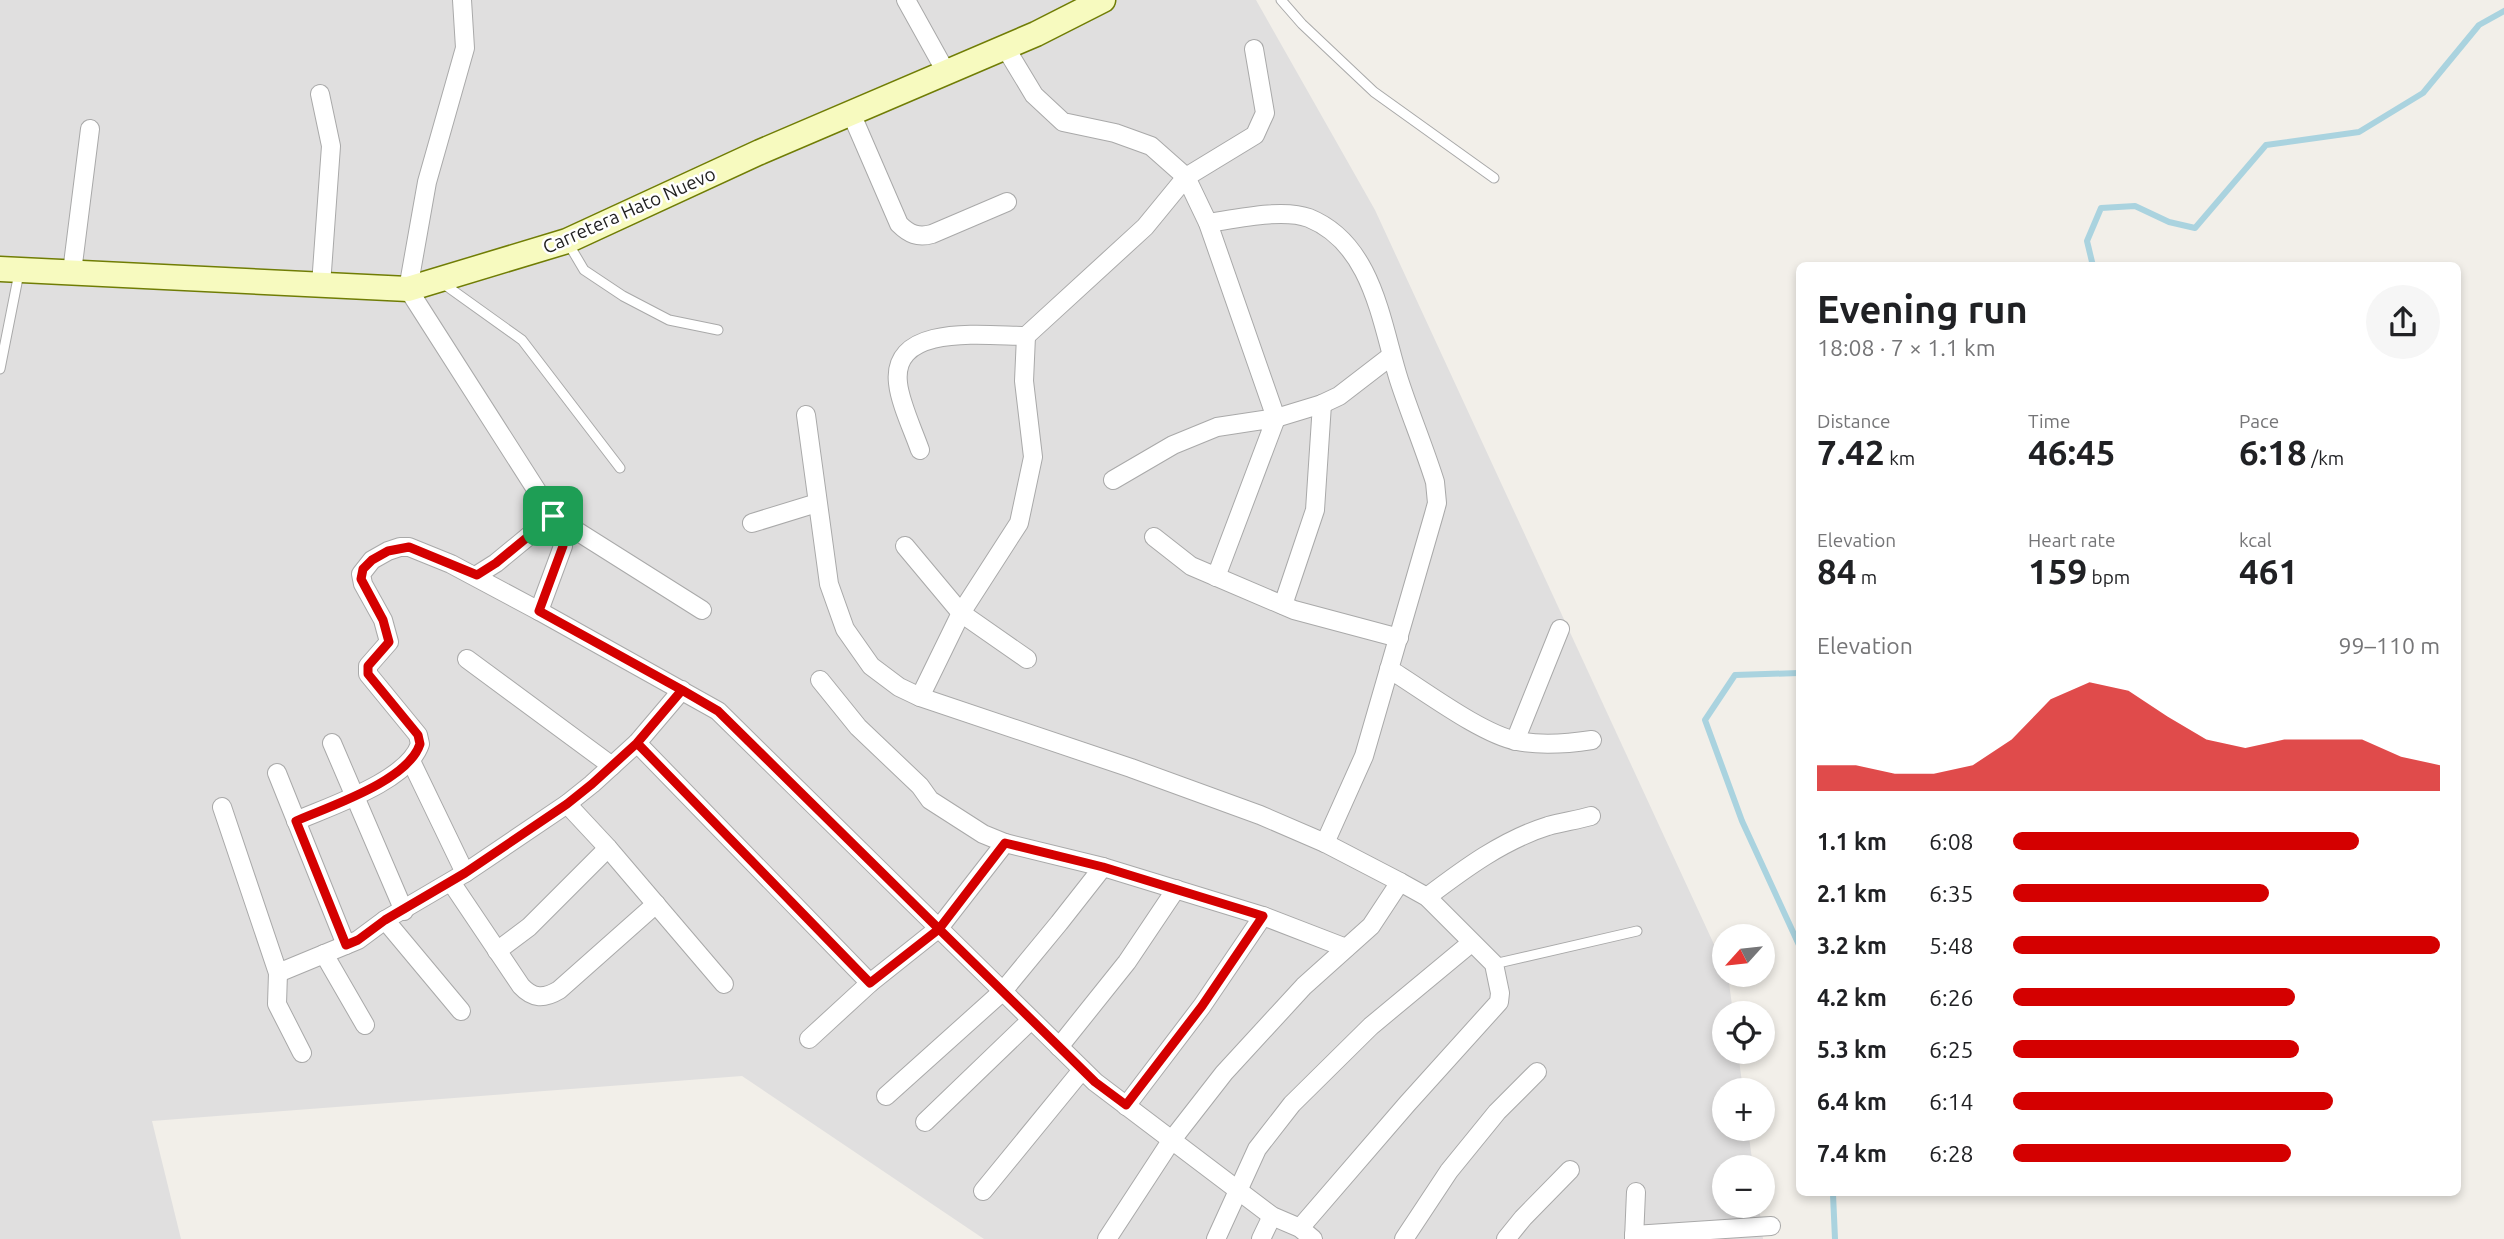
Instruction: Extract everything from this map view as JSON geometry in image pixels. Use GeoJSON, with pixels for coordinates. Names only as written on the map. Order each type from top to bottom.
{"type":"FeatureCollection","features":[{"type":"Feature","properties":{"kind":"main road","name":"Carretera Hato Nuevo"},"geometry":{"type":"LineString","coordinates":[[10,270],[408,289],[567,241],[1004,47],[1103,0]]}},
{"type":"Feature","properties":{"kind":"street"},"geometry":{"type":"LineString","coordinates":[[462,0],[464,48],[427,182],[408,289],[553,516],[561,533],[563,546],[539,611]]}},
{"type":"Feature","properties":{"kind":"street"},"geometry":{"type":"LineString","coordinates":[[914,3],[946,72]]}},
{"type":"Feature","properties":{"kind":"street"},"geometry":{"type":"LineString","coordinates":[[1004,47],[1034,95],[1063,122],[1115,133],[1151,146],[1186,177],[1208,223],[1276,418],[1216,576]]}},
{"type":"Feature","properties":{"kind":"street"},"geometry":{"type":"LineString","coordinates":[[920,450],[898,384],[898,367],[906,353],[917,343],[931,339],[956,336],[1026,336],[1145,227],[1186,177],[1255,135],[1265,113],[1254,48]]}},
{"type":"Feature","properties":{"kind":"street"},"geometry":{"type":"LineString","coordinates":[[320,93],[331,146],[321,285]]}},
{"type":"Feature","properties":{"kind":"street"},"geometry":{"type":"LineString","coordinates":[[851,113],[899,224],[906,231],[924,236],[932,234],[1007,202]]}},
{"type":"Feature","properties":{"kind":"street"},"geometry":{"type":"LineString","coordinates":[[72,272],[90,129]]}},
{"type":"Feature","properties":{"kind":"street"},"geometry":{"type":"LineString","coordinates":[[1208,223],[1266,213],[1308,217],[1339,236],[1361,266],[1378,301],[1391,356],[1436,482],[1437,503],[1364,756],[1325,843]]}},
{"type":"Feature","properties":{"kind":"street"},"geometry":{"type":"LineString","coordinates":[[920,697],[961,613],[1019,523],[1033,457],[1024,381],[1026,336]]}},
{"type":"Feature","properties":{"kind":"street"},"geometry":{"type":"LineString","coordinates":[[1113,480],[1173,445],[1217,427],[1276,418],[1322,404],[1339,396],[1391,356]]}},
{"type":"Feature","properties":{"kind":"street"},"geometry":{"type":"LineString","coordinates":[[1283,605],[1315,510],[1322,404]]}},
{"type":"Feature","properties":{"kind":"street"},"geometry":{"type":"LineString","coordinates":[[296,821],[395,774],[411,761],[419,749],[419,738],[368,674],[368,666],[389,642],[383,620],[363,584],[361,574],[372,560],[388,551],[409,547],[477,575],[718,711],[1083,1070],[1200,1164],[1272,1216],[1307,1234],[1407,1104],[1499,1002],[1500,993],[1494,964],[1427,897],[1325,843],[1260,815],[1130,768],[920,697],[899,687],[871,666],[845,628],[829,584],[806,415]]}},
{"type":"Feature","properties":{"kind":"street"},"geometry":{"type":"LineString","coordinates":[[752,523],[817,503]]}},
{"type":"Feature","properties":{"kind":"street"},"geometry":{"type":"LineString","coordinates":[[477,575],[496,563],[553,516]]}},
{"type":"Feature","properties":{"kind":"street"},"geometry":{"type":"LineString","coordinates":[[553,516],[702,610]]}},
{"type":"Feature","properties":{"kind":"street"},"geometry":{"type":"LineString","coordinates":[[1154,537],[1191,566],[1283,605],[1399,638]]}},
{"type":"Feature","properties":{"kind":"street"},"geometry":{"type":"LineString","coordinates":[[905,546],[961,613],[1027,659]]}},
{"type":"Feature","properties":{"kind":"street"},"geometry":{"type":"LineString","coordinates":[[1515,741],[1560,629]]}},
{"type":"Feature","properties":{"kind":"street"},"geometry":{"type":"LineString","coordinates":[[467,659],[612,766]]}},
{"type":"Feature","properties":{"kind":"street"},"geometry":{"type":"LineString","coordinates":[[1389,669],[1482,727],[1515,741],[1558,745],[1592,740]]}},
{"type":"Feature","properties":{"kind":"street"},"geometry":{"type":"LineString","coordinates":[[820,680],[858,727],[920,786],[930,800],[983,834],[1005,843],[1103,867],[1263,916],[1346,948]]}},
{"type":"Feature","properties":{"kind":"street"},"geometry":{"type":"LineString","coordinates":[[278,973],[358,940],[385,920],[458,878],[567,804],[637,743],[682,690]]}},
{"type":"Feature","properties":{"kind":"street"},"geometry":{"type":"LineString","coordinates":[[332,743],[404,911]]}},
{"type":"Feature","properties":{"kind":"street"},"geometry":{"type":"LineString","coordinates":[[637,743],[870,983]]}},
{"type":"Feature","properties":{"kind":"street"},"geometry":{"type":"LineString","coordinates":[[411,761],[458,878],[498,951],[528,993],[542,997],[550,995],[584,970],[656,904]]}},
{"type":"Feature","properties":{"kind":"street"},"geometry":{"type":"LineString","coordinates":[[277,773],[346,945]]}},
{"type":"Feature","properties":{"kind":"street"},"geometry":{"type":"LineString","coordinates":[[567,804],[724,984]]}},
{"type":"Feature","properties":{"kind":"street"},"geometry":{"type":"LineString","coordinates":[[222,807],[278,973],[277,1004],[302,1053]]}},
{"type":"Feature","properties":{"kind":"street"},"geometry":{"type":"LineString","coordinates":[[1427,897],[1477,860],[1508,844],[1546,827],[1591,816]]}},
{"type":"Feature","properties":{"kind":"street"},"geometry":{"type":"LineString","coordinates":[[809,1039],[870,983],[939,929],[1005,843]]}},
{"type":"Feature","properties":{"kind":"street"},"geometry":{"type":"LineString","coordinates":[[498,951],[529,927],[608,848]]}},
{"type":"Feature","properties":{"kind":"street"},"geometry":{"type":"LineString","coordinates":[[886,1097],[1003,991],[1103,867]]}},
{"type":"Feature","properties":{"kind":"street"},"geometry":{"type":"LineString","coordinates":[[1107,1239],[1171,1141],[1224,1073],[1304,986],[1371,926],[1399,882]]}},
{"type":"Feature","properties":{"kind":"street"},"geometry":{"type":"LineString","coordinates":[[1059,1047],[1127,962],[1176,889]]}},
{"type":"Feature","properties":{"kind":"street"},"geometry":{"type":"LineString","coordinates":[[1126,1105],[1202,1006],[1263,916]]}},
{"type":"Feature","properties":{"kind":"street"},"geometry":{"type":"LineString","coordinates":[[385,920],[461,1011]]}},
{"type":"Feature","properties":{"kind":"street"},"geometry":{"type":"LineString","coordinates":[[1216,1239],[1257,1149],[1292,1104],[1371,1026],[1471,943]]}},
{"type":"Feature","properties":{"kind":"street"},"geometry":{"type":"LineString","coordinates":[[324,954],[365,1025]]}},
{"type":"Feature","properties":{"kind":"street"},"geometry":{"type":"LineString","coordinates":[[925,1122],[1031,1020]]}},
{"type":"Feature","properties":{"kind":"street"},"geometry":{"type":"LineString","coordinates":[[983,1191],[1083,1070]]}},
{"type":"Feature","properties":{"kind":"street"},"geometry":{"type":"LineString","coordinates":[[1404,1239],[1449,1171],[1497,1112],[1537,1072]]}},
{"type":"Feature","properties":{"kind":"street"},"geometry":{"type":"LineString","coordinates":[[1506,1239],[1570,1170]]}},
{"type":"Feature","properties":{"kind":"street"},"geometry":{"type":"LineString","coordinates":[[1636,1192],[1634,1237],[1771,1226]]}},
{"type":"Feature","properties":{"kind":"street"},"geometry":{"type":"LineString","coordinates":[[1261,1239],[1272,1216]]}},
{"type":"Feature","properties":{"kind":"lane"},"geometry":{"type":"LineString","coordinates":[[1281,0],[1302,24],[1374,92],[1494,178]]}},
{"type":"Feature","properties":{"kind":"lane"},"geometry":{"type":"LineString","coordinates":[[567,241],[584,270],[623,296],[669,320],[718,330]]}},
{"type":"Feature","properties":{"kind":"lane"},"geometry":{"type":"LineString","coordinates":[[0,369],[10,270]]}},
{"type":"Feature","properties":{"kind":"lane"},"geometry":{"type":"LineString","coordinates":[[439,281],[522,340],[620,468]]}},
{"type":"Feature","properties":{"kind":"lane"},"geometry":{"type":"LineString","coordinates":[[1494,964],[1637,931]]}},
{"type":"Feature","properties":{"kind":"shaded area"},"geometry":{"type":"Polygon","coordinates":[[[0,0],[1256,0],[1375,210],[1712,940],[1712,987],[1730,987],[1731,1001],[1712,1001],[1712,1064],[1740,1064],[1741,1078],[1712,1078],[1712,1141],[1750,1141],[1751,1155],[1712,1155],[1712,1218],[1760,1218],[1763,1239],[984,1239],[742,1076],[152,1121],[181,1239],[0,1239],[0,0]]]}},
{"type":"Feature","properties":{"kind":"waterway"},"geometry":{"type":"LineString","coordinates":[[2092,262],[2087,241],[2101,208],[2135,206],[2169,222],[2195,228],[2266,145],[2359,132],[2423,93],[2479,25],[2504,11]]}},
{"type":"Feature","properties":{"kind":"waterway"},"geometry":{"type":"LineString","coordinates":[[1796,673],[1735,675],[1705,720],[1742,821],[1796,938]]}},
{"type":"Feature","properties":{"kind":"waterway"},"geometry":{"type":"LineString","coordinates":[[1833,1196],[1835,1239]]}},
{"type":"Feature","properties":{"kind":"route"},"geometry":{"type":"LineString","coordinates":[[553,516],[496,563],[477,575],[409,547],[388,551],[363,569],[361,579],[383,620],[389,642],[368,666],[368,674],[418,735],[420,744],[411,761],[395,774],[296,821],[346,945],[465,873],[567,804],[637,743],[682,690],[718,711],[939,929],[1005,843],[1103,867],[1263,916],[1202,1006],[1126,1105],[1095,1082],[939,929],[870,983],[637,743],[682,690],[539,611],[563,546],[561,533],[553,516]]}}]}
